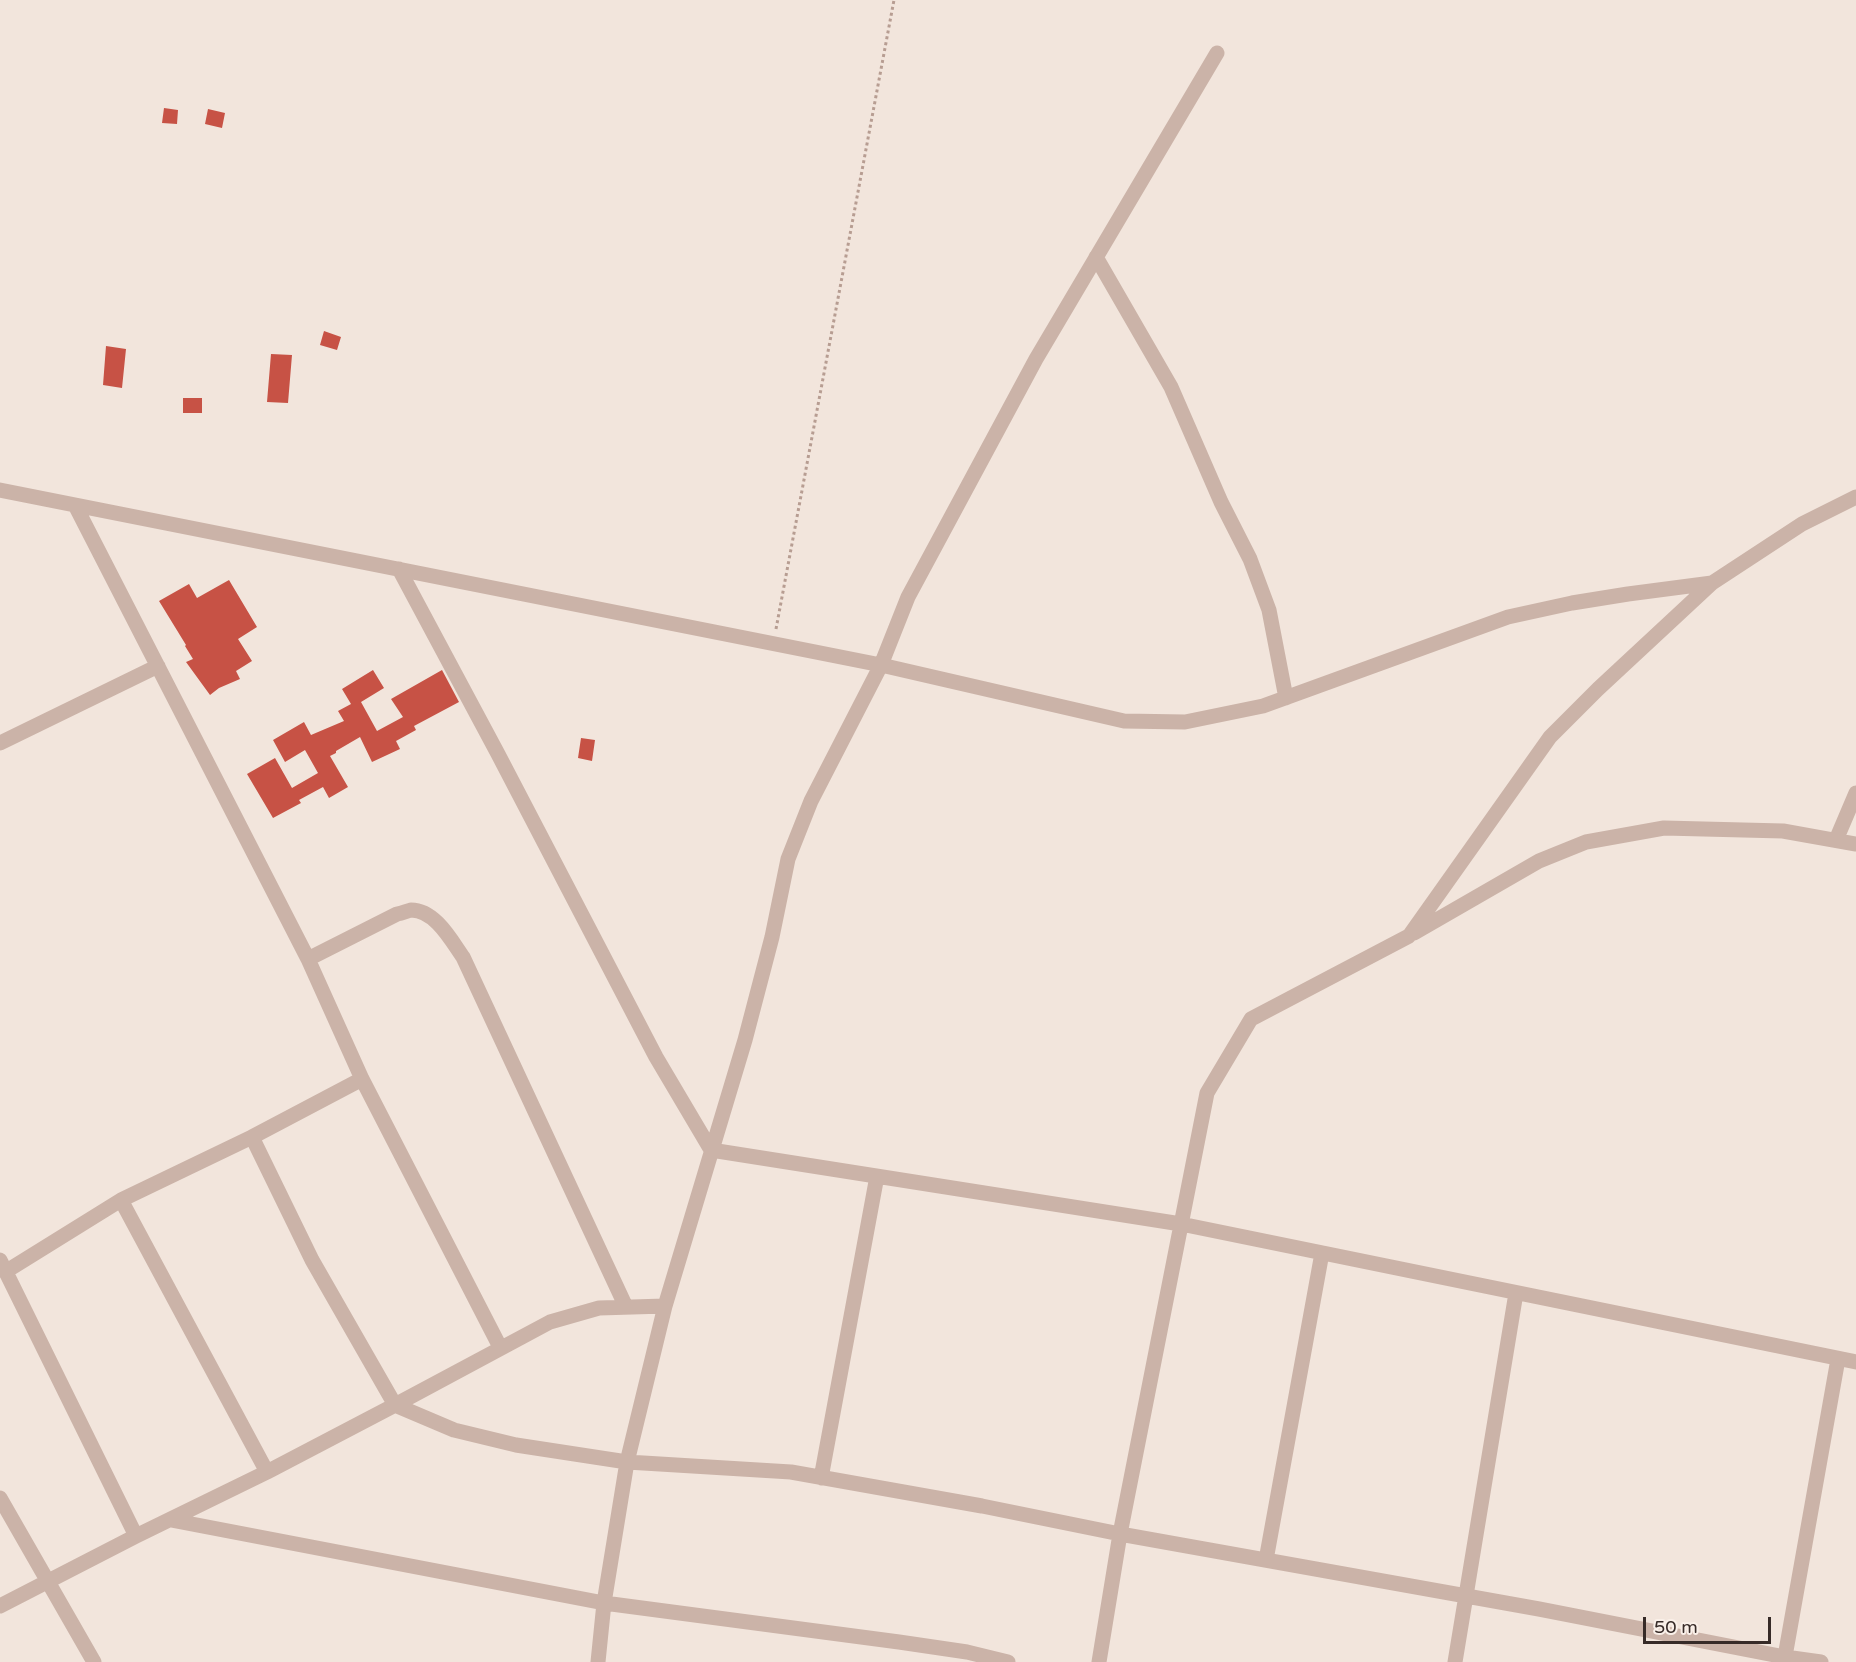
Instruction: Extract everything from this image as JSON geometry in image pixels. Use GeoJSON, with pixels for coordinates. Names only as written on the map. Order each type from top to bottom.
{"type":"FeatureCollection","features":[{"type":"Feature","properties":{"kind":"street"},"geometry":{"type":"LineString","coordinates":[[597,1662],[604,1603],[627,1462],[664,1306],[745,1040],[766,960],[788,859],[811,801],[881,665],[908,597],[1036,359],[1217,53]]}},
{"type":"Feature","properties":{"kind":"street"},"geometry":{"type":"LineString","coordinates":[[1096,257],[1171,387],[1221,502],[1250,559],[1269,610],[1286,698]]}},
{"type":"Feature","properties":{"kind":"street"},"geometry":{"type":"LineString","coordinates":[[0,490],[881,665],[1124,721],[1185,722],[1263,706],[1508,618],[1572,603],[1712,583]]}},
{"type":"Feature","properties":{"kind":"street"},"geometry":{"type":"LineString","coordinates":[[1408,936],[1550,737],[1598,689],[1712,583],[1802,524],[1856,497]]}},
{"type":"Feature","properties":{"kind":"street"},"geometry":{"type":"LineString","coordinates":[[75,505],[308,959],[362,1079],[500,1347]]}},
{"type":"Feature","properties":{"kind":"street"},"geometry":{"type":"LineString","coordinates":[[399,569],[504,764],[656,1057],[711,1150]]}},
{"type":"Feature","properties":{"kind":"street"},"geometry":{"type":"LineString","coordinates":[[0,743],[158,666]]}},
{"type":"Feature","properties":{"kind":"street"},"geometry":{"type":"LineString","coordinates":[[1836,840],[1856,793]]}},
{"type":"Feature","properties":{"kind":"street"},"geometry":{"type":"LineString","coordinates":[[1100,1662],[1120,1534],[1206,1093],[1251,1019],[1408,936],[1539,861],[1586,842],[1664,828],[1783,831],[1856,844]]}},
{"type":"Feature","properties":{"kind":"street"},"geometry":{"type":"LineString","coordinates":[[308,959],[397,914],[413,910],[428,915],[443,929],[463,957],[626,1307]]}},
{"type":"Feature","properties":{"kind":"street"},"geometry":{"type":"LineString","coordinates":[[136,1536],[3,1266],[121,1200],[252,1137],[362,1079]]}},
{"type":"Feature","properties":{"kind":"street"},"geometry":{"type":"LineString","coordinates":[[252,1137],[312,1260],[395,1406],[454,1431],[516,1445],[627,1462],[790,1472],[1466,1596],[1784,1659],[1821,1662]]}},
{"type":"Feature","properties":{"kind":"street"},"geometry":{"type":"LineString","coordinates":[[711,1150],[1181,1224],[1856,1362]]}},
{"type":"Feature","properties":{"kind":"street"},"geometry":{"type":"LineString","coordinates":[[821,1478],[877,1176]]}},
{"type":"Feature","properties":{"kind":"street"},"geometry":{"type":"LineString","coordinates":[[121,1200],[267,1472]]}},
{"type":"Feature","properties":{"kind":"street"},"geometry":{"type":"LineString","coordinates":[[1266,1560],[1322,1253]]}},
{"type":"Feature","properties":{"kind":"street"},"geometry":{"type":"LineString","coordinates":[[1455,1662],[1516,1293]]}},
{"type":"Feature","properties":{"kind":"street"},"geometry":{"type":"LineString","coordinates":[[0,1606],[395,1406],[500,1347],[550,1322],[599,1308],[664,1306]]}},
{"type":"Feature","properties":{"kind":"street"},"geometry":{"type":"LineString","coordinates":[[1784,1659],[1838,1359]]}},
{"type":"Feature","properties":{"kind":"street"},"geometry":{"type":"LineString","coordinates":[[0,1498],[94,1662]]}},
{"type":"Feature","properties":{"kind":"street"},"geometry":{"type":"LineString","coordinates":[[171,1520],[604,1603],[1008,1662]]}},
{"type":"Feature","properties":{"kind":"path"},"geometry":{"type":"LineString","coordinates":[[773,643],[894,0]]}},
{"type":"Feature","properties":{"kind":"building"},"geometry":{"type":"Polygon","coordinates":[[[164,108],[178,110],[177,124],[162,123],[164,108]]]}},
{"type":"Feature","properties":{"kind":"building"},"geometry":{"type":"Polygon","coordinates":[[[208,109],[225,113],[222,128],[205,124],[208,109]]]}},
{"type":"Feature","properties":{"kind":"building"},"geometry":{"type":"Polygon","coordinates":[[[324,331],[341,337],[337,350],[320,345],[324,331]]]}},
{"type":"Feature","properties":{"kind":"building"},"geometry":{"type":"Polygon","coordinates":[[[106,346],[126,349],[122,388],[103,385],[106,346]]]}},
{"type":"Feature","properties":{"kind":"building"},"geometry":{"type":"Polygon","coordinates":[[[271,354],[292,355],[288,403],[267,402],[271,354]]]}},
{"type":"Feature","properties":{"kind":"building"},"geometry":{"type":"Polygon","coordinates":[[[183,398],[202,398],[202,413],[183,413],[183,398]]]}},
{"type":"Feature","properties":{"kind":"building"},"geometry":{"type":"Polygon","coordinates":[[[229,580],[257,627],[238,639],[252,661],[236,671],[240,679],[219,688],[210,695],[186,662],[193,659],[159,601],[189,584],[197,598],[229,580]]]}},
{"type":"Feature","properties":{"kind":"building"},"geometry":{"type":"Polygon","coordinates":[[[373,670],[384,688],[361,702],[377,731],[403,717],[391,699],[442,670],[459,702],[414,726],[416,730],[396,741],[400,749],[372,762],[360,737],[336,751],[330,756],[348,787],[329,798],[323,787],[299,800],[301,803],[273,818],[247,774],[275,758],[292,788],[318,773],[305,750],[285,762],[273,740],[304,722],[311,735],[344,721],[338,711],[351,704],[342,689],[373,670]]]}},
{"type":"Feature","properties":{"kind":"building"},"geometry":{"type":"Polygon","coordinates":[[[581,738],[595,740],[592,761],[578,758],[581,738]]]}}]}
